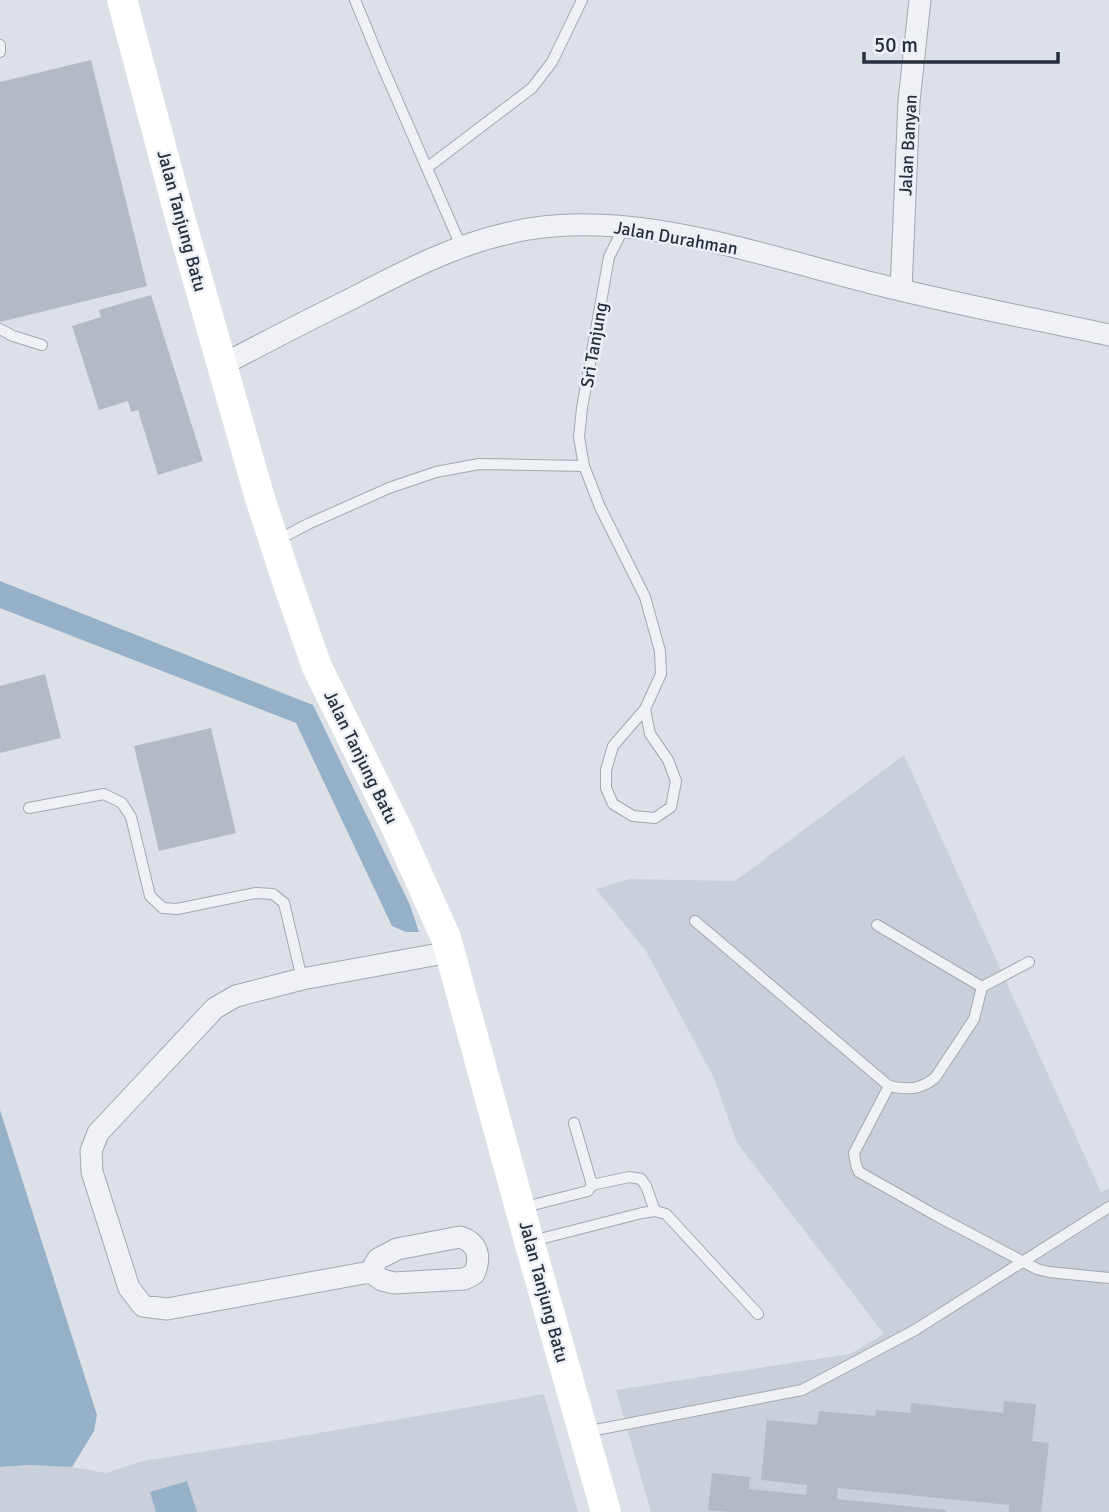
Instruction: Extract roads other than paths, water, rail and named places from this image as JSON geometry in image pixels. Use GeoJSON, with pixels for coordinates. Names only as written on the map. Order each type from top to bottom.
{"type":"FeatureCollection","features":[{"type":"Feature","properties":{"kind":"street","name":"Jalan Tanjung Batu"},"geometry":{"type":"LineString","coordinates":[[122,0],[222,365],[274,542],[317,667],[398,831],[448,945],[606,1512]]}},
{"type":"Feature","properties":{"kind":"street","name":"Jalan Banyan"},"geometry":{"type":"LineString","coordinates":[[901,290],[909,101],[920,0]]}},
{"type":"Feature","properties":{"kind":"street","name":"Jalan Durahman"},"geometry":{"type":"LineString","coordinates":[[222,365],[390,278],[461,246],[511,232],[553,226],[597,225],[671,234],[901,290],[1109,335]]}},
{"type":"Feature","properties":{"kind":"street"},"geometry":{"type":"LineString","coordinates":[[370,1272],[167,1309],[143,1306],[129,1288],[92,1172],[91,1151],[98,1133],[215,1008],[236,996],[448,945]]}},
{"type":"Feature","properties":{"kind":"lane"},"geometry":{"type":"LineString","coordinates":[[356,0],[461,246]]}},
{"type":"Feature","properties":{"kind":"lane"},"geometry":{"type":"LineString","coordinates":[[428,167],[532,88],[552,62],[582,0]]}},
{"type":"Feature","properties":{"kind":"lane"},"geometry":{"type":"LineString","coordinates":[[0,45],[0,52]]}},
{"type":"Feature","properties":{"kind":"lane","name":"Sri Tanjung"},"geometry":{"type":"LineString","coordinates":[[624,227],[609,257],[579,437],[584,466],[600,506],[645,597],[660,651],[661,674],[645,709],[613,746],[606,770],[606,788],[613,804],[633,816],[655,818],[671,807],[676,781],[668,760],[650,734],[645,709]]}},
{"type":"Feature","properties":{"kind":"lane"},"geometry":{"type":"LineString","coordinates":[[0,329],[42,345]]}},
{"type":"Feature","properties":{"kind":"lane"},"geometry":{"type":"LineString","coordinates":[[274,542],[389,488],[436,472],[479,464],[584,466]]}},
{"type":"Feature","properties":{"kind":"lane"},"geometry":{"type":"LineString","coordinates":[[29,808],[104,793],[122,803],[131,817],[150,896],[163,908],[177,909],[256,893],[273,894],[284,903],[302,979]]}},
{"type":"Feature","properties":{"kind":"lane"},"geometry":{"type":"LineString","coordinates":[[695,921],[889,1086],[902,1089],[916,1089],[935,1078],[974,1019],[982,986],[1029,962]]}},
{"type":"Feature","properties":{"kind":"lane"},"geometry":{"type":"LineString","coordinates":[[877,925],[982,986]]}},
{"type":"Feature","properties":{"kind":"lane"},"geometry":{"type":"LineString","coordinates":[[889,1086],[854,1153],[859,1172],[1037,1269],[1109,1278]]}},
{"type":"Feature","properties":{"kind":"lane"},"geometry":{"type":"LineString","coordinates":[[575,1123],[592,1185]]}},
{"type":"Feature","properties":{"kind":"lane"},"geometry":{"type":"LineString","coordinates":[[521,1208],[588,1191],[592,1185],[629,1177],[641,1179],[655,1211]]}},
{"type":"Feature","properties":{"kind":"lane"},"geometry":{"type":"LineString","coordinates":[[584,1433],[802,1390],[915,1330],[1109,1207]]}},
{"type":"Feature","properties":{"kind":"lane"},"geometry":{"type":"LineString","coordinates":[[529,1241],[655,1211],[666,1214],[758,1314]]}},
{"type":"Feature","properties":{"kind":"water"},"geometry":{"type":"Polygon","coordinates":[[[0,581],[313,705],[410,905],[419,932],[406,932],[392,926],[296,723],[0,608],[0,581]]]}},
{"type":"Feature","properties":{"kind":"water"},"geometry":{"type":"Polygon","coordinates":[[[0,1110],[97,1415],[94,1431],[72,1467],[0,1467],[0,1110]]]}},
{"type":"Feature","properties":{"kind":"water"},"geometry":{"type":"Polygon","coordinates":[[[187,1481],[197,1512],[156,1512],[150,1492],[187,1481]]]}}]}
